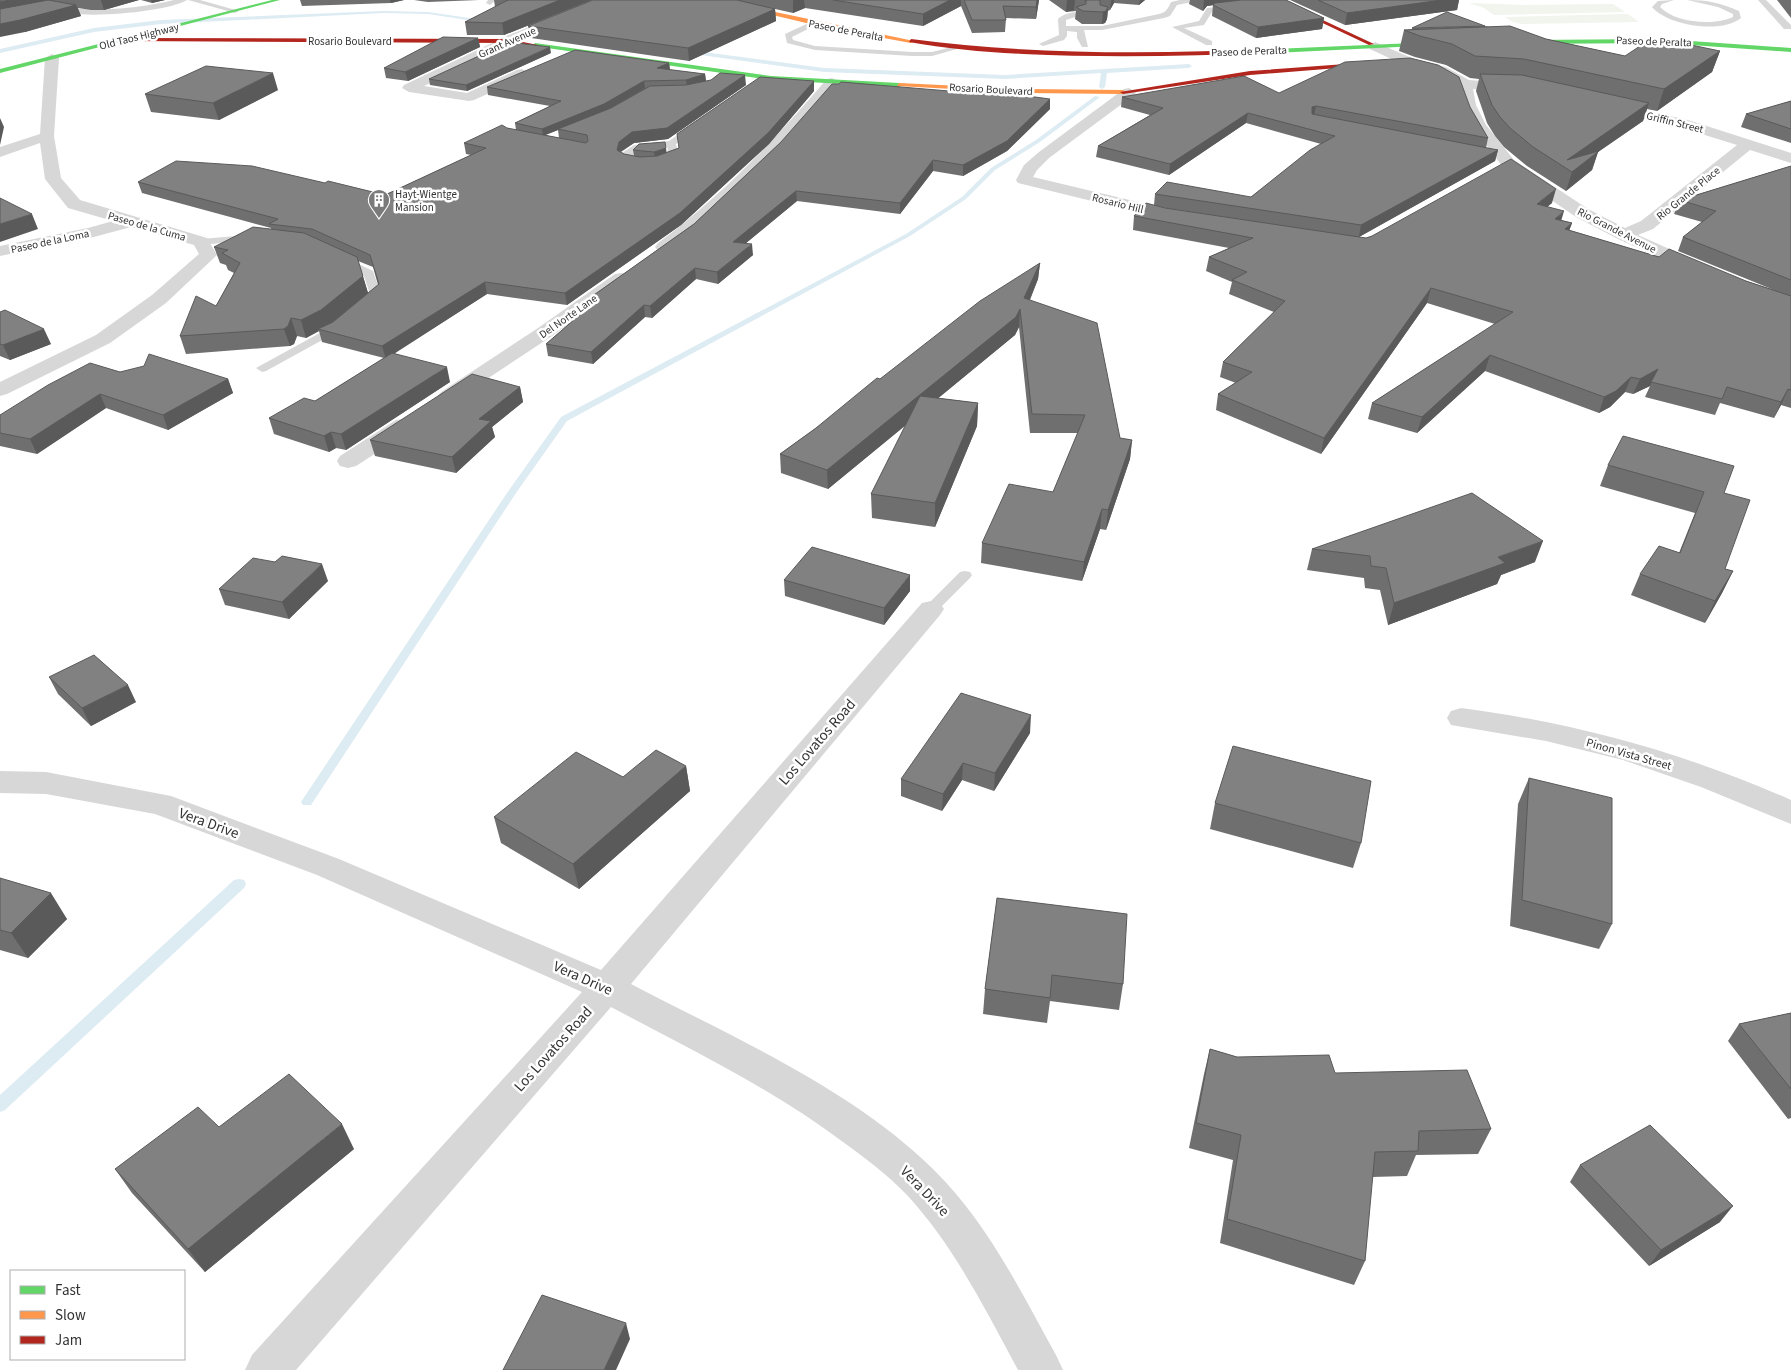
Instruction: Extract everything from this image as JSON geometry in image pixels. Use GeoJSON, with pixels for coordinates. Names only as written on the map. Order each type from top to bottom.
{"type":"FeatureCollection","features":[{"type":"Feature","properties":{"kind":"main road","name":"Old Taos Highway"},"geometry":{"type":"LineString","coordinates":[[0,71],[278,0]]}},
{"type":"Feature","properties":{"kind":"main road","name":"Paseo de Peralta"},"geometry":{"type":"LineString","coordinates":[[711,0],[890,38],[1010,52],[1078,55],[1375,46],[1449,40],[1209,44],[1083,42],[1043,44],[978,40],[903,31],[849,22],[750,0]]}},
{"type":"Feature","properties":{"kind":"main road"},"geometry":{"type":"LineString","coordinates":[[1275,1],[1375,46]]}},
{"type":"Feature","properties":{"kind":"main road","name":"Paseo de Peralta"},"geometry":{"type":"LineString","coordinates":[[1791,41],[1672,33],[1506,38],[1662,41],[1791,50]]}},
{"type":"Feature","properties":{"kind":"main road","name":"Rosario Boulevard"},"geometry":{"type":"LineString","coordinates":[[126,39],[511,39],[572,51],[767,77],[1025,91],[1128,92],[1266,71],[1409,62]]}},
{"type":"Feature","properties":{"kind":"main road"},"geometry":{"type":"LineString","coordinates":[[1083,42],[1097,41]]}},
{"type":"Feature","properties":{"kind":"street","name":"Grant Avenue"},"geometry":{"type":"LineString","coordinates":[[572,51],[469,96],[409,88],[511,39],[607,0]]}},
{"type":"Feature","properties":{"kind":"street"},"geometry":{"type":"LineString","coordinates":[[1375,46],[1409,62],[1441,70],[1456,77],[1465,84],[1499,85],[1525,89]]}},
{"type":"Feature","properties":{"kind":"street","name":"Paseo de la Cuma"},"geometry":{"type":"LineString","coordinates":[[0,390],[104,339],[159,299],[208,255],[201,242],[74,204],[53,179],[47,136],[52,58]]}},
{"type":"Feature","properties":{"kind":"street"},"geometry":{"type":"LineString","coordinates":[[648,259],[688,230],[775,148],[832,82]]}},
{"type":"Feature","properties":{"kind":"street","name":"Rio Grande Avenue"},"geometry":{"type":"LineString","coordinates":[[1465,84],[1469,105],[1479,126],[1506,160],[1582,213],[1624,235],[1711,274]]}},
{"type":"Feature","properties":{"kind":"street","name":"Rosario Hill"},"geometry":{"type":"LineString","coordinates":[[1128,92],[1044,155],[1030,168],[1024,180],[1163,215],[1192,219]]}},
{"type":"Feature","properties":{"kind":"street","name":"Griffin Street"},"geometry":{"type":"LineString","coordinates":[[1597,104],[1682,123],[1791,158]]}},
{"type":"Feature","properties":{"kind":"street"},"geometry":{"type":"LineString","coordinates":[[0,152],[47,136]]}},
{"type":"Feature","properties":{"kind":"street","name":"Rio Grande Place"},"geometry":{"type":"LineString","coordinates":[[1624,235],[1647,225],[1748,144]]}},
{"type":"Feature","properties":{"kind":"street"},"geometry":{"type":"LineString","coordinates":[[1491,172],[1506,160]]}},
{"type":"Feature","properties":{"kind":"street","name":"Paseo de la Loma"},"geometry":{"type":"LineString","coordinates":[[0,252],[90,233],[129,222]]}},
{"type":"Feature","properties":{"kind":"street","name":"Del Norte Lane"},"geometry":{"type":"LineString","coordinates":[[348,461],[545,332],[632,270]]}},
{"type":"Feature","properties":{"kind":"street","name":"Los Lovatos Road"},"geometry":{"type":"LineString","coordinates":[[267,1370],[607,988],[931,609]]}},
{"type":"Feature","properties":{"kind":"street","name":"Pinon Vista Street"},"geometry":{"type":"LineString","coordinates":[[1460,718],[1531,729],[1625,751],[1698,775],[1791,813]]}},
{"type":"Feature","properties":{"kind":"street","name":"Vera Drive"},"geometry":{"type":"LineString","coordinates":[[0,782],[46,783],[160,804],[328,867],[607,988],[778,1078],[824,1107],[880,1147],[920,1182],[956,1225],[988,1270],[1041,1370]]}},
{"type":"Feature","properties":{"kind":"lane"},"geometry":{"type":"LineString","coordinates":[[52,8],[91,14],[125,13],[183,0]]}},
{"type":"Feature","properties":{"kind":"lane"},"geometry":{"type":"LineString","coordinates":[[192,0],[232,12]]}},
{"type":"Feature","properties":{"kind":"lane"},"geometry":{"type":"LineString","coordinates":[[1063,30],[1102,28],[1144,20],[1167,14],[1173,7],[1173,3],[1198,0]]}},
{"type":"Feature","properties":{"kind":"lane"},"geometry":{"type":"LineString","coordinates":[[1670,0],[1660,2],[1656,6],[1659,12],[1673,18],[1710,23],[1728,22],[1737,18],[1736,13],[1732,10],[1713,1],[1691,0]]}},
{"type":"Feature","properties":{"kind":"lane"},"geometry":{"type":"LineString","coordinates":[[1762,0],[1787,27],[1791,27]]}},
{"type":"Feature","properties":{"kind":"lane"},"geometry":{"type":"LineString","coordinates":[[1209,44],[1176,27],[1201,23],[1210,10],[1245,6]]}},
{"type":"Feature","properties":{"kind":"lane"},"geometry":{"type":"LineString","coordinates":[[1043,44],[1061,38],[1063,30],[1062,19],[1066,16],[1080,14]]}},
{"type":"Feature","properties":{"kind":"lane"},"geometry":{"type":"LineString","coordinates":[[1121,16],[1144,20]]}},
{"type":"Feature","properties":{"kind":"lane"},"geometry":{"type":"LineString","coordinates":[[813,23],[788,36],[790,41],[815,48],[912,54],[932,54],[960,47]]}},
{"type":"Feature","properties":{"kind":"lane"},"geometry":{"type":"LineString","coordinates":[[1073,28],[1081,31],[1083,42]]}},
{"type":"Feature","properties":{"kind":"lane"},"geometry":{"type":"LineString","coordinates":[[714,81],[727,72]]}},
{"type":"Feature","properties":{"kind":"lane"},"geometry":{"type":"LineString","coordinates":[[751,88],[767,77]]}},
{"type":"Feature","properties":{"kind":"lane"},"geometry":{"type":"LineString","coordinates":[[671,143],[674,157],[663,163],[650,164],[625,160],[625,155],[637,147],[671,143],[703,121]]}},
{"type":"Feature","properties":{"kind":"lane"},"geometry":{"type":"LineString","coordinates":[[1485,154],[1506,160]]}},
{"type":"Feature","properties":{"kind":"lane"},"geometry":{"type":"LineString","coordinates":[[201,242],[255,238]]}},
{"type":"Feature","properties":{"kind":"lane"},"geometry":{"type":"LineString","coordinates":[[262,368],[330,331],[376,295],[368,271],[335,256]]}},
{"type":"Feature","properties":{"kind":"lane"},"geometry":{"type":"LineString","coordinates":[[931,609],[965,575]]}},
{"type":"Feature","properties":{"kind":"shaded area"},"geometry":{"type":"Polygon","coordinates":[[[1469,3],[1524,5],[1613,4],[1625,12],[1494,15],[1484,8],[1469,3]]]}},
{"type":"Feature","properties":{"kind":"shaded area"},"geometry":{"type":"Polygon","coordinates":[[[1628,14],[1639,22],[1521,24],[1505,17],[1628,14]]]}},
{"type":"Feature","properties":{"kind":"building"},"geometry":{"type":"Polygon","coordinates":[[[48,0],[76,5],[0,24],[0,9],[48,0]]]}},
{"type":"Feature","properties":{"kind":"building"},"geometry":{"type":"Polygon","coordinates":[[[508,0],[560,0],[502,23],[465,22],[508,0]]]}},
{"type":"Feature","properties":{"kind":"building"},"geometry":{"type":"Polygon","coordinates":[[[593,0],[737,0],[775,9],[688,48],[528,26],[593,0]]]}},
{"type":"Feature","properties":{"kind":"building"},"geometry":{"type":"Polygon","coordinates":[[[833,0],[950,0],[923,14],[833,0]]]}},
{"type":"Feature","properties":{"kind":"building"},"geometry":{"type":"Polygon","coordinates":[[[964,0],[1037,0],[1036,7],[1003,6],[1006,20],[972,20],[964,0]]]}},
{"type":"Feature","properties":{"kind":"building"},"geometry":{"type":"Polygon","coordinates":[[[1086,0],[1100,0],[1100,5],[1108,7],[1103,12],[1083,11],[1076,7],[1086,4],[1086,0]]]}},
{"type":"Feature","properties":{"kind":"building"},"geometry":{"type":"Polygon","coordinates":[[[1241,0],[1286,0],[1324,18],[1258,27],[1213,5],[1215,3],[1241,0]]]}},
{"type":"Feature","properties":{"kind":"building"},"geometry":{"type":"Polygon","coordinates":[[[1318,0],[1442,0],[1347,13],[1318,0]]]}},
{"type":"Feature","properties":{"kind":"building"},"geometry":{"type":"Polygon","coordinates":[[[1447,12],[1485,26],[1412,28],[1447,12]]]}},
{"type":"Feature","properties":{"kind":"building"},"geometry":{"type":"Polygon","coordinates":[[[1510,26],[1546,39],[1625,56],[1649,40],[1658,42],[1667,40],[1720,51],[1664,89],[1524,59],[1475,56],[1452,44],[1404,30],[1510,26]]]}},
{"type":"Feature","properties":{"kind":"building"},"geometry":{"type":"Polygon","coordinates":[[[443,37],[478,38],[405,72],[384,68],[443,37]]]}},
{"type":"Feature","properties":{"kind":"building"},"geometry":{"type":"Polygon","coordinates":[[[509,42],[550,47],[466,85],[429,79],[509,42]]]}},
{"type":"Feature","properties":{"kind":"building"},"geometry":{"type":"Polygon","coordinates":[[[575,50],[669,63],[657,68],[705,74],[686,80],[644,81],[604,104],[542,129],[515,123],[561,101],[487,87],[575,50]]]}},
{"type":"Feature","properties":{"kind":"building"},"geometry":{"type":"Polygon","coordinates":[[[1410,58],[1438,65],[1459,77],[1470,107],[1488,138],[1316,106],[1312,107],[1312,114],[1498,150],[1361,225],[1155,194],[1167,182],[1251,197],[1310,150],[1335,136],[1248,113],[1170,164],[1098,146],[1163,108],[1122,97],[1244,76],[1279,93],[1345,62],[1410,58]]]}},
{"type":"Feature","properties":{"kind":"building"},"geometry":{"type":"Polygon","coordinates":[[[206,66],[273,73],[213,103],[145,94],[206,66]]]}},
{"type":"Feature","properties":{"kind":"building"},"geometry":{"type":"Polygon","coordinates":[[[720,73],[745,75],[667,128],[632,132],[619,142],[617,150],[624,154],[640,157],[657,156],[679,148],[677,134],[760,77],[814,81],[768,133],[680,213],[565,293],[485,282],[382,346],[318,329],[333,322],[379,284],[370,255],[312,229],[269,224],[278,219],[138,182],[176,161],[252,166],[325,183],[328,181],[385,195],[486,148],[464,143],[502,125],[507,128],[586,143],[588,141],[587,135],[558,129],[611,108],[650,86],[686,85],[711,80],[720,73]]]}},
{"type":"Feature","properties":{"kind":"building"},"geometry":{"type":"Polygon","coordinates":[[[1480,74],[1522,75],[1649,103],[1567,160],[1599,151],[1572,172],[1533,147],[1510,128],[1492,105],[1480,74]]]}},
{"type":"Feature","properties":{"kind":"building"},"geometry":{"type":"Polygon","coordinates":[[[841,82],[985,94],[997,92],[1050,99],[1007,141],[963,165],[933,160],[900,203],[796,191],[733,242],[752,244],[717,272],[695,268],[650,306],[644,305],[591,352],[546,344],[599,298],[591,297],[694,224],[781,142],[832,84],[839,84],[841,82]]]}},
{"type":"Feature","properties":{"kind":"building"},"geometry":{"type":"Polygon","coordinates":[[[1791,101],[1791,129],[1746,114],[1791,101]]]}},
{"type":"Feature","properties":{"kind":"building"},"geometry":{"type":"Polygon","coordinates":[[[665,142],[666,148],[654,152],[633,150],[639,144],[665,142]]]}},
{"type":"Feature","properties":{"kind":"building"},"geometry":{"type":"Polygon","coordinates":[[[1511,159],[1556,189],[1537,204],[1564,211],[1555,219],[1572,223],[1565,229],[1659,257],[1669,249],[1746,281],[1791,296],[1791,390],[1788,389],[1781,402],[1727,387],[1722,399],[1651,382],[1658,369],[1640,379],[1631,377],[1616,391],[1604,397],[1490,355],[1422,417],[1372,403],[1513,312],[1431,288],[1324,438],[1218,394],[1252,372],[1223,362],[1285,301],[1232,280],[1247,272],[1209,257],[1253,238],[1134,216],[1146,203],[1165,208],[1366,238],[1511,159]]]}},
{"type":"Feature","properties":{"kind":"building"},"geometry":{"type":"Polygon","coordinates":[[[1791,166],[1791,280],[1683,237],[1716,211],[1680,200],[1791,166]]]}},
{"type":"Feature","properties":{"kind":"building"},"geometry":{"type":"Polygon","coordinates":[[[0,198],[32,214],[0,224],[0,198]]]}},
{"type":"Feature","properties":{"kind":"building"},"geometry":{"type":"Polygon","coordinates":[[[253,227],[304,233],[357,257],[363,276],[321,310],[301,320],[291,318],[288,326],[284,329],[180,336],[196,296],[216,306],[240,263],[222,253],[228,250],[214,247],[253,227]]]}},
{"type":"Feature","properties":{"kind":"building"},"geometry":{"type":"Polygon","coordinates":[[[1040,263],[1024,298],[1097,323],[1120,438],[1132,440],[1108,510],[1102,509],[1084,562],[982,543],[1009,484],[1053,492],[1085,415],[1032,414],[1020,309],[1016,317],[827,470],[780,454],[980,301],[1040,263]]]}},
{"type":"Feature","properties":{"kind":"building"},"geometry":{"type":"Polygon","coordinates":[[[5,310],[44,329],[3,345],[0,344],[0,312],[5,310]]]}},
{"type":"Feature","properties":{"kind":"building"},"geometry":{"type":"Polygon","coordinates":[[[392,353],[447,367],[341,434],[331,432],[324,436],[269,418],[304,398],[315,401],[392,353]]]}},
{"type":"Feature","properties":{"kind":"building"},"geometry":{"type":"Polygon","coordinates":[[[149,354],[228,379],[163,415],[100,394],[30,439],[0,433],[0,415],[48,385],[90,363],[120,372],[144,366],[149,354]]]}},
{"type":"Feature","properties":{"kind":"building"},"geometry":{"type":"Polygon","coordinates":[[[472,374],[520,387],[479,419],[491,421],[452,457],[370,440],[472,374]]]}},
{"type":"Feature","properties":{"kind":"building"},"geometry":{"type":"Polygon","coordinates":[[[920,396],[978,403],[935,503],[871,494],[920,396]]]}},
{"type":"Feature","properties":{"kind":"building"},"geometry":{"type":"Polygon","coordinates":[[[1623,436],[1734,466],[1724,493],[1750,500],[1725,569],[1733,571],[1715,601],[1640,574],[1659,546],[1680,553],[1704,492],[1608,465],[1623,436]]]}},
{"type":"Feature","properties":{"kind":"building"},"geometry":{"type":"Polygon","coordinates":[[[1472,493],[1543,541],[1498,557],[1505,563],[1394,603],[1386,568],[1371,566],[1370,556],[1312,549],[1472,493]]]}},
{"type":"Feature","properties":{"kind":"building"},"geometry":{"type":"Polygon","coordinates":[[[812,547],[910,575],[884,608],[784,580],[812,547]]]}},
{"type":"Feature","properties":{"kind":"building"},"geometry":{"type":"Polygon","coordinates":[[[282,556],[322,564],[282,602],[219,589],[253,558],[275,562],[282,556]]]}},
{"type":"Feature","properties":{"kind":"building"},"geometry":{"type":"Polygon","coordinates":[[[94,655],[128,685],[82,708],[49,677],[94,655]]]}},
{"type":"Feature","properties":{"kind":"building"},"geometry":{"type":"Polygon","coordinates":[[[961,693],[1031,715],[995,773],[963,763],[943,794],[901,779],[961,693]]]}},
{"type":"Feature","properties":{"kind":"building"},"geometry":{"type":"Polygon","coordinates":[[[1233,746],[1371,781],[1361,843],[1215,803],[1233,746]]]}},
{"type":"Feature","properties":{"kind":"building"},"geometry":{"type":"Polygon","coordinates":[[[656,750],[686,766],[573,864],[494,817],[576,752],[623,777],[656,750]]]}},
{"type":"Feature","properties":{"kind":"building"},"geometry":{"type":"Polygon","coordinates":[[[1529,778],[1612,798],[1612,924],[1522,900],[1529,778]]]}},
{"type":"Feature","properties":{"kind":"building"},"geometry":{"type":"Polygon","coordinates":[[[0,878],[51,893],[11,933],[0,930],[0,878]]]}},
{"type":"Feature","properties":{"kind":"building"},"geometry":{"type":"Polygon","coordinates":[[[997,898],[1127,914],[1123,984],[1052,975],[1050,998],[985,989],[997,898]]]}},
{"type":"Feature","properties":{"kind":"building"},"geometry":{"type":"Polygon","coordinates":[[[1791,1013],[1791,1089],[1739,1024],[1791,1013]]]}},
{"type":"Feature","properties":{"kind":"building"},"geometry":{"type":"Polygon","coordinates":[[[1210,1049],[1237,1057],[1329,1055],[1335,1073],[1467,1070],[1491,1129],[1419,1131],[1418,1151],[1375,1152],[1365,1261],[1227,1219],[1241,1135],[1196,1123],[1210,1049]]]}},
{"type":"Feature","properties":{"kind":"building"},"geometry":{"type":"Polygon","coordinates":[[[289,1074],[342,1124],[188,1249],[115,1169],[198,1107],[219,1127],[289,1074]]]}},
{"type":"Feature","properties":{"kind":"building"},"geometry":{"type":"Polygon","coordinates":[[[1650,1125],[1733,1206],[1661,1250],[1580,1165],[1650,1125]]]}},
{"type":"Feature","properties":{"kind":"building"},"geometry":{"type":"Polygon","coordinates":[[[542,1295],[626,1323],[604,1370],[503,1370],[542,1295]]]}},
{"type":"Feature","properties":{"kind":"waterway"},"geometry":{"type":"LineString","coordinates":[[0,51],[94,30],[161,22],[383,12],[428,13],[487,21]]}},
{"type":"Feature","properties":{"kind":"waterway"},"geometry":{"type":"LineString","coordinates":[[688,52],[824,70],[1005,77],[1189,66]]}},
{"type":"Feature","properties":{"kind":"waterway"},"geometry":{"type":"LineString","coordinates":[[1102,87],[1104,72]]}},
{"type":"Feature","properties":{"kind":"waterway"},"geometry":{"type":"LineString","coordinates":[[307,802],[512,493],[564,419],[908,235],[964,198],[993,169],[1038,141],[1097,97]]}},
{"type":"Feature","properties":{"kind":"waterway"},"geometry":{"type":"LineString","coordinates":[[0,1105],[239,884]]}},
{"type":"Feature","properties":{"kind":"traffic: fast"},"geometry":{"type":"LineString","coordinates":[[0,71],[278,0]]}},
{"type":"Feature","properties":{"kind":"traffic: fast"},"geometry":{"type":"LineString","coordinates":[[1518,42],[1662,41],[1791,50]]}},
{"type":"Feature","properties":{"kind":"traffic: fast"},"geometry":{"type":"LineString","coordinates":[[1274,51],[1437,44]]}},
{"type":"Feature","properties":{"kind":"traffic: fast"},"geometry":{"type":"LineString","coordinates":[[535,45],[771,78],[899,85]]}},
{"type":"Feature","properties":{"kind":"traffic: slow"},"geometry":{"type":"LineString","coordinates":[[711,0],[823,25],[911,41]]}},
{"type":"Feature","properties":{"kind":"traffic: slow"},"geometry":{"type":"LineString","coordinates":[[899,85],[1025,91],[1123,92]]}},
{"type":"Feature","properties":{"kind":"traffic: jam"},"geometry":{"type":"LineString","coordinates":[[1276,0],[1371,44]]}},
{"type":"Feature","properties":{"kind":"traffic: jam"},"geometry":{"type":"LineString","coordinates":[[126,39],[508,41],[535,45]]}},
{"type":"Feature","properties":{"kind":"traffic: jam"},"geometry":{"type":"LineString","coordinates":[[911,41],[1001,51],[1092,55],[1274,51]]}},
{"type":"Feature","properties":{"kind":"traffic: jam"},"geometry":{"type":"LineString","coordinates":[[1123,92],[1250,73],[1373,64]]}},
{"type":"Feature","properties":{"kind":"place","name":"Hayt-Wientge Mansion"},"geometry":{"type":"Point","coordinates":[379,219]}}]}
